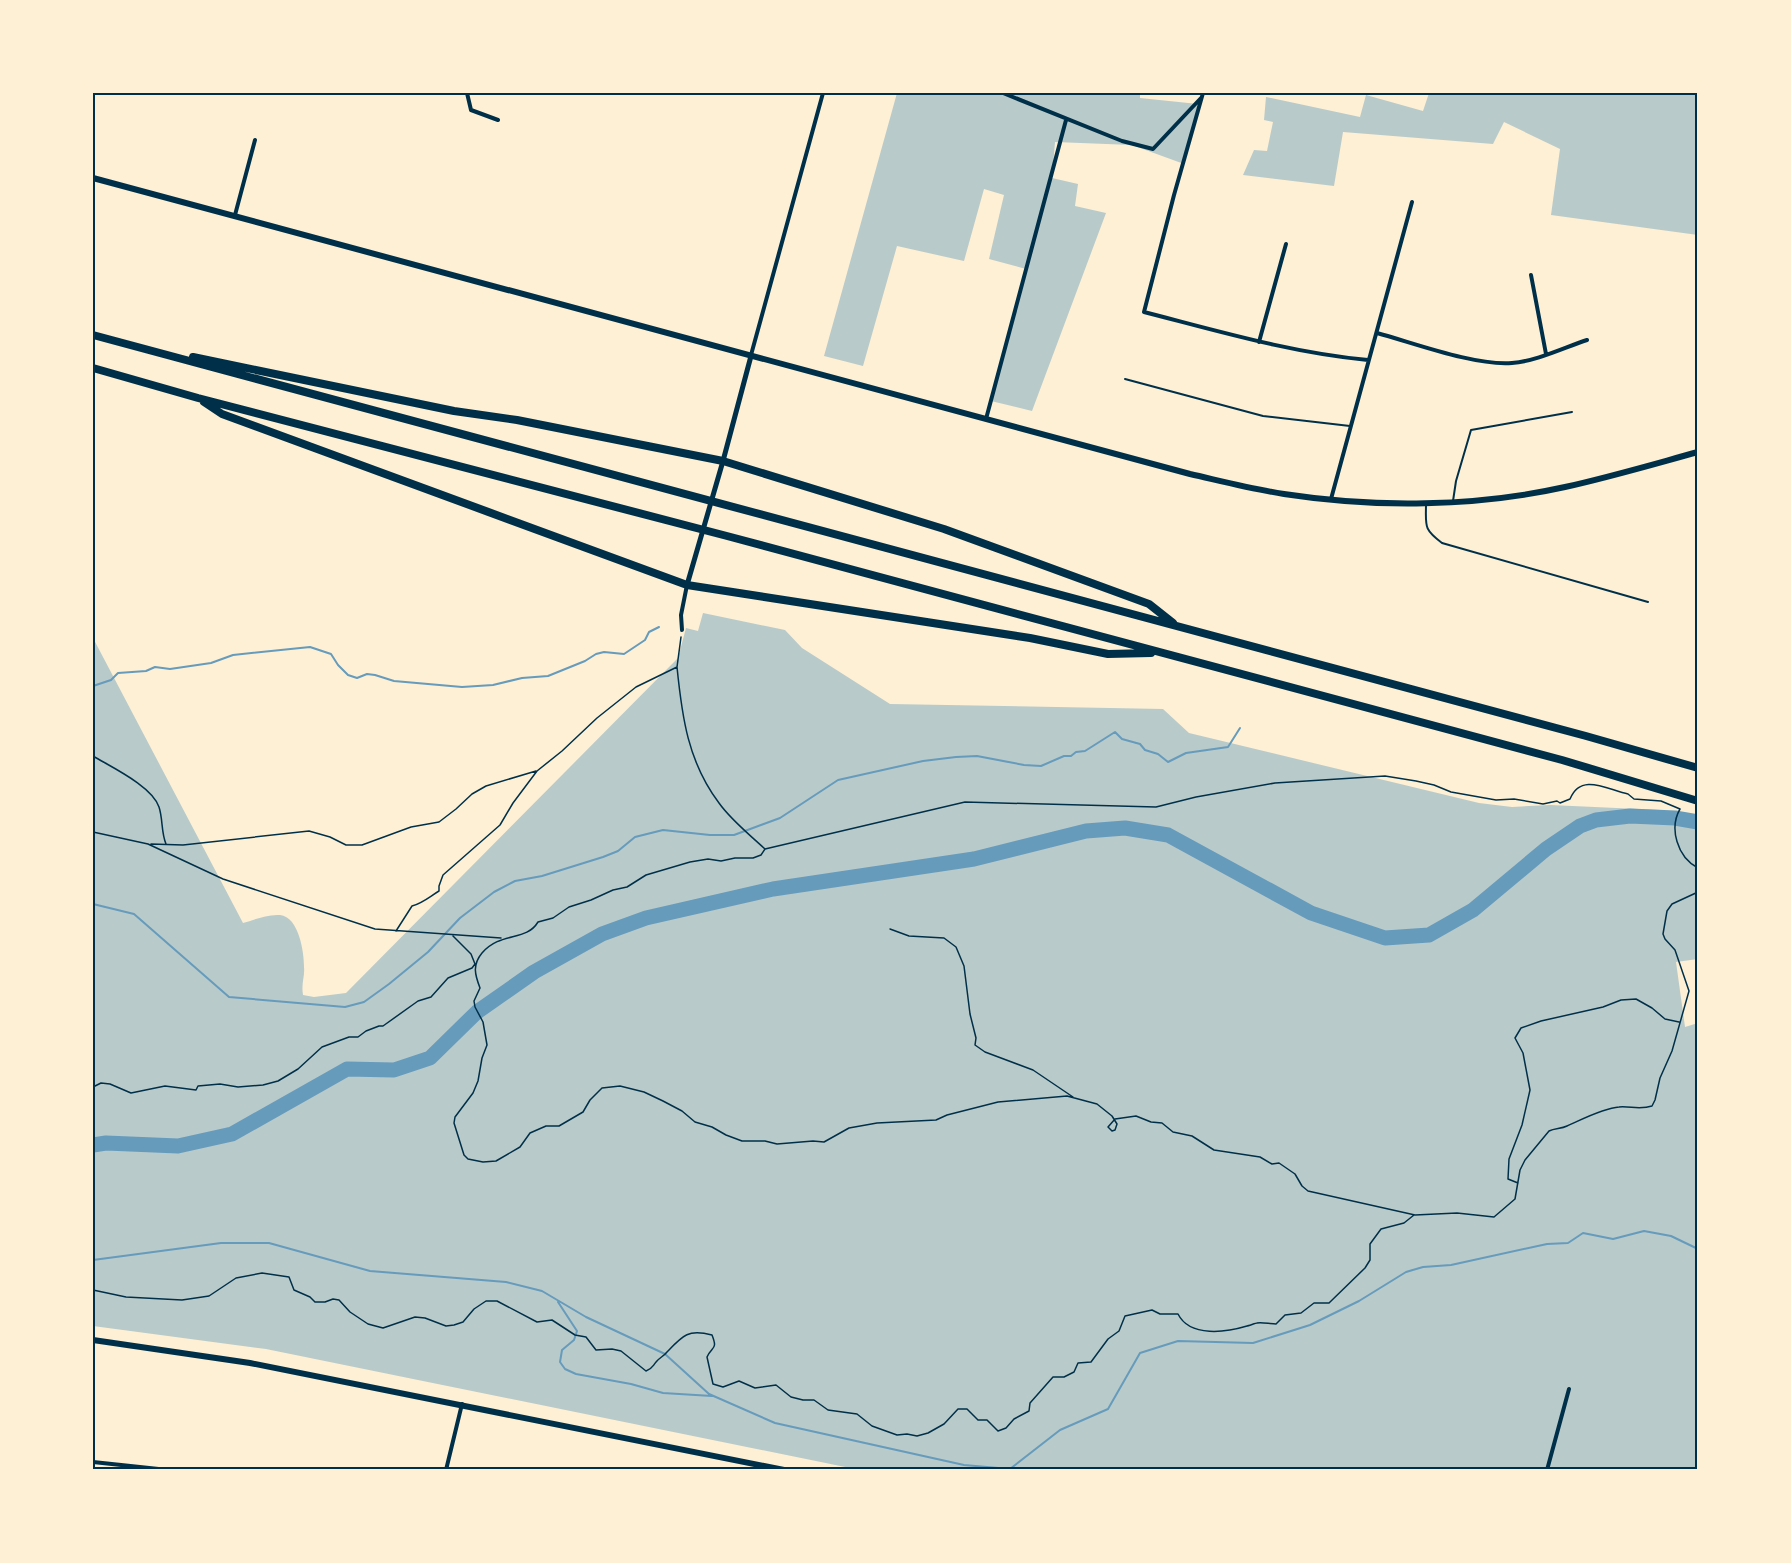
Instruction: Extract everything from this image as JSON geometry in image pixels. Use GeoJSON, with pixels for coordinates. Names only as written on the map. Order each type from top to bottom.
{"type":"FeatureCollection","features":[{"type":"Feature","properties":{"kind":"highway"},"geometry":{"type":"LineString","coordinates":[[93,335],[1698,768]]}},
{"type":"Feature","properties":{"kind":"highway"},"geometry":{"type":"LineString","coordinates":[[116,341],[454,411],[517,420],[723,461],[944,529],[1149,604],[1177,626]]}},
{"type":"Feature","properties":{"kind":"highway"},"geometry":{"type":"LineString","coordinates":[[93,368],[198,398],[727,536],[1562,760],[1698,801]]}},
{"type":"Feature","properties":{"kind":"highway"},"geometry":{"type":"LineString","coordinates":[[198,398],[222,414],[687,585],[1019,636],[1108,654],[1161,653]]}},
{"type":"Feature","properties":{"kind":"main road"},"geometry":{"type":"LineString","coordinates":[[93,178],[1190,474],[1273,492],[1331,500],[1426,502],[1502,497],[1564,487],[1698,452]]}},
{"type":"Feature","properties":{"kind":"main road"},"geometry":{"type":"LineString","coordinates":[[93,1340],[250,1363],[784,1470]]}},
{"type":"Feature","properties":{"kind":"street"},"geometry":{"type":"LineString","coordinates":[[467,93],[471,110],[498,120]]}},
{"type":"Feature","properties":{"kind":"street"},"geometry":{"type":"LineString","coordinates":[[682,630],[681,615],[687,585],[823,93]]}},
{"type":"Feature","properties":{"kind":"street"},"geometry":{"type":"LineString","coordinates":[[1003,93],[1122,141],[1153,148],[1203,95]]}},
{"type":"Feature","properties":{"kind":"street"},"geometry":{"type":"LineString","coordinates":[[1203,95],[1144,312],[1259,342],[1334,357],[1368,360]]}},
{"type":"Feature","properties":{"kind":"street"},"geometry":{"type":"LineString","coordinates":[[986,419],[1066,120]]}},
{"type":"Feature","properties":{"kind":"street"},"geometry":{"type":"LineString","coordinates":[[234,216],[255,140]]}},
{"type":"Feature","properties":{"kind":"street"},"geometry":{"type":"LineString","coordinates":[[1331,500],[1412,202]]}},
{"type":"Feature","properties":{"kind":"street"},"geometry":{"type":"LineString","coordinates":[[1259,342],[1286,243]]}},
{"type":"Feature","properties":{"kind":"street"},"geometry":{"type":"LineString","coordinates":[[1531,275],[1546,354]]}},
{"type":"Feature","properties":{"kind":"street"},"geometry":{"type":"LineString","coordinates":[[1377,333],[1484,362],[1520,362],[1587,340]]}},
{"type":"Feature","properties":{"kind":"street"},"geometry":{"type":"LineString","coordinates":[[1547,1470],[1569,1389]]}},
{"type":"Feature","properties":{"kind":"street"},"geometry":{"type":"LineString","coordinates":[[446,1470],[462,1404]]}},
{"type":"Feature","properties":{"kind":"street"},"geometry":{"type":"LineString","coordinates":[[93,1462],[168,1470]]}},
{"type":"Feature","properties":{"kind":"lane"},"geometry":{"type":"LineString","coordinates":[[1125,380],[1263,416],[1350,426]]}},
{"type":"Feature","properties":{"kind":"lane"},"geometry":{"type":"LineString","coordinates":[[1453,501],[1456,481],[1471,430],[1572,412]]}},
{"type":"Feature","properties":{"kind":"lane"},"geometry":{"type":"LineString","coordinates":[[1426,502],[1427,529],[1442,543],[1648,602]]}},
{"type":"Feature","properties":{"kind":"path"},"geometry":{"type":"LineString","coordinates":[[682,630],[677,667],[682,715],[694,761],[719,804],[765,849]]}},
{"type":"Feature","properties":{"kind":"path"},"geometry":{"type":"LineString","coordinates":[[396,931],[412,906],[424,903],[427,898],[439,891],[442,875],[495,830],[537,771],[636,687],[677,667]]}},
{"type":"Feature","properties":{"kind":"path"},"geometry":{"type":"LineString","coordinates":[[93,756],[140,785],[155,800],[159,806],[166,844]]}},
{"type":"Feature","properties":{"kind":"path"},"geometry":{"type":"LineString","coordinates":[[148,844],[183,845],[309,831],[330,837],[346,845],[362,845],[411,827],[439,822],[472,794],[486,786],[537,771]]}},
{"type":"Feature","properties":{"kind":"path"},"geometry":{"type":"LineString","coordinates":[[93,832],[148,844],[234,883],[375,929],[503,938],[526,934],[535,928],[538,922],[553,918],[569,907],[627,887],[646,875],[708,859],[721,861],[753,858],[761,855],[765,849],[965,801],[1156,807],[1196,797],[1275,783],[1385,777],[1416,781],[1451,792],[1496,800],[1514,799],[1543,804],[1565,802],[1570,800],[1574,790],[1578,787],[1593,785],[1628,794],[1634,799],[1661,801],[1680,809],[1675,818],[1676,841],[1688,860],[1698,868]]}},
{"type":"Feature","properties":{"kind":"path"},"geometry":{"type":"LineString","coordinates":[[453,936],[471,954],[475,964],[475,977],[480,988],[474,1001],[483,1022],[487,1045],[473,1093],[455,1117],[454,1122],[464,1155],[468,1159],[483,1162],[496,1161],[520,1147],[530,1133],[546,1126],[559,1126],[583,1112],[590,1100],[602,1088],[620,1086],[644,1092],[682,1111],[694,1122],[712,1127],[738,1141],[765,1141],[777,1144],[813,1140],[824,1142],[849,1128],[936,1120],[947,1114],[998,1102],[1067,1096],[1097,1104],[1115,1119],[1136,1116],[1151,1122],[1162,1123],[1173,1132],[1192,1136],[1214,1150],[1260,1157],[1272,1164],[1279,1163],[1295,1174],[1308,1191],[1415,1215],[1457,1213],[1494,1217],[1515,1199],[1520,1170],[1525,1160],[1534,1147],[1553,1129],[1564,1128],[1579,1119],[1619,1107],[1652,1106],[1660,1078],[1672,1051],[1689,991],[1675,950],[1663,934],[1667,911],[1672,904],[1698,892]]}},
{"type":"Feature","properties":{"kind":"path"},"geometry":{"type":"LineString","coordinates":[[890,929],[909,936],[944,938],[956,947],[964,966],[970,1014],[976,1038],[975,1045],[985,1052],[1033,1070],[1074,1098]]}},
{"type":"Feature","properties":{"kind":"path"},"geometry":{"type":"LineString","coordinates":[[93,1087],[101,1083],[110,1084],[131,1094],[165,1086],[196,1090],[198,1086],[220,1084],[238,1087],[270,1083],[298,1069],[322,1047],[350,1037],[358,1037],[366,1031],[396,1019],[418,1001],[431,997],[448,978],[470,970],[487,947],[503,938]]}},
{"type":"Feature","properties":{"kind":"path"},"geometry":{"type":"LineString","coordinates":[[1519,1183],[1508,1179],[1509,1159],[1522,1125],[1530,1090],[1524,1067],[1525,1061],[1515,1038],[1521,1028],[1541,1021],[1603,1007],[1621,1000],[1636,999],[1665,1019],[1680,1023]]}},
{"type":"Feature","properties":{"kind":"path"},"geometry":{"type":"LineString","coordinates":[[93,1290],[126,1297],[171,1300],[214,1294],[233,1279],[266,1273],[289,1276],[294,1290],[310,1297],[315,1302],[339,1300],[350,1312],[368,1324],[383,1328],[415,1317],[425,1318],[446,1326],[454,1325],[463,1322],[474,1309],[486,1301],[497,1301],[537,1322],[552,1320],[575,1335],[586,1337],[596,1350],[621,1351],[646,1371],[652,1368],[679,1338],[686,1334],[700,1332],[712,1335],[715,1343],[714,1350],[707,1357],[713,1384],[723,1387],[739,1381],[755,1388],[776,1385],[791,1397],[814,1400],[828,1410],[857,1414],[872,1426],[897,1435],[917,1436],[944,1424],[958,1409],[967,1409],[978,1420],[987,1420],[998,1431],[1006,1428],[1014,1419],[1029,1410],[1030,1403],[1053,1377],[1064,1377],[1074,1372],[1078,1363],[1091,1362],[1108,1339],[1119,1331],[1125,1316],[1152,1310],[1160,1314],[1178,1314],[1181,1321],[1210,1333],[1221,1329],[1231,1331],[1256,1323],[1276,1324],[1285,1315],[1301,1313],[1314,1303],[1329,1303],[1365,1268],[1370,1260],[1370,1244],[1381,1229],[1404,1222],[1415,1215]]}},
{"type":"Feature","properties":{"kind":"shaded area"},"geometry":{"type":"Polygon","coordinates":[[[897,93],[1140,93],[1140,98],[1198,104],[1184,164],[1132,145],[1055,142],[1052,178],[1078,184],[1075,206],[1106,213],[1032,411],[991,401],[1026,269],[989,259],[1004,195],[984,189],[964,261],[897,246],[863,366],[824,356],[897,93]]]}},
{"type":"Feature","properties":{"kind":"shaded area"},"geometry":{"type":"Polygon","coordinates":[[[1429,93],[1698,93],[1698,235],[1551,215],[1560,149],[1504,122],[1493,144],[1343,132],[1334,186],[1243,175],[1254,150],[1267,151],[1273,122],[1264,120],[1266,97],[1360,117],[1366,95],[1423,111],[1429,93]]]}},
{"type":"Feature","properties":{"kind":"shaded area"},"geometry":{"type":"Polygon","coordinates":[[[703,613],[785,630],[802,648],[890,704],[1163,709],[1189,733],[1479,803],[1512,807],[1550,805],[1661,810],[1698,821],[1698,959],[1676,962],[1685,1027],[1698,1023],[1698,1470],[860,1470],[266,1349],[93,1326],[93,638],[243,923],[275,915],[286,917],[292,922],[299,936],[303,953],[303,995],[314,997],[346,993],[678,658],[686,628],[698,631],[703,613]]]}},
{"type":"Feature","properties":{"kind":"waterway"},"geometry":{"type":"LineString","coordinates":[[93,686],[111,680],[118,673],[146,671],[155,667],[170,669],[211,663],[233,655],[310,647],[331,654],[348,675],[357,678],[367,674],[394,681],[462,687],[493,685],[522,678],[548,676],[604,652],[624,654],[645,640],[649,632],[659,627]]}},
{"type":"Feature","properties":{"kind":"waterway"},"geometry":{"type":"LineString","coordinates":[[93,904],[134,914],[229,997],[345,1007],[364,1002],[389,984],[428,952],[460,918],[494,892],[515,881],[542,876],[603,857],[618,851],[635,837],[663,830],[734,835],[780,818],[838,780],[923,761],[977,756],[1041,766],[1064,756],[1085,751],[1115,732],[1122,739],[1140,744],[1145,750],[1158,754],[1168,762],[1186,753],[1228,747],[1240,728]]}},
{"type":"Feature","properties":{"kind":"waterway"},"geometry":{"type":"LineString","coordinates":[[93,1145],[106,1143],[178,1146],[232,1134],[347,1069],[394,1070],[430,1058],[477,1012],[534,972],[602,934],[646,918],[773,889],[974,859],[1086,831],[1125,828],[1168,835],[1311,913],[1385,938],[1429,935],[1473,910],[1546,849],[1580,826],[1596,820],[1630,816],[1675,818],[1698,822]]}},
{"type":"Feature","properties":{"kind":"waterway"},"geometry":{"type":"LineString","coordinates":[[93,1260],[221,1243],[269,1243],[370,1271],[506,1282],[542,1291],[586,1317],[665,1354],[709,1394],[775,1423],[964,1465],[1010,1469],[1060,1430],[1108,1409],[1140,1353],[1178,1341],[1253,1343],[1310,1325],[1359,1301],[1406,1272],[1423,1267],[1451,1265],[1547,1244],[1568,1243],[1583,1233],[1613,1239],[1644,1231],[1671,1236],[1698,1249]]}},
{"type":"Feature","properties":{"kind":"waterway"},"geometry":{"type":"LineString","coordinates":[[558,1302],[577,1331],[574,1340],[562,1350],[560,1362],[565,1369],[576,1374],[631,1384],[663,1393],[712,1396]]}}]}
